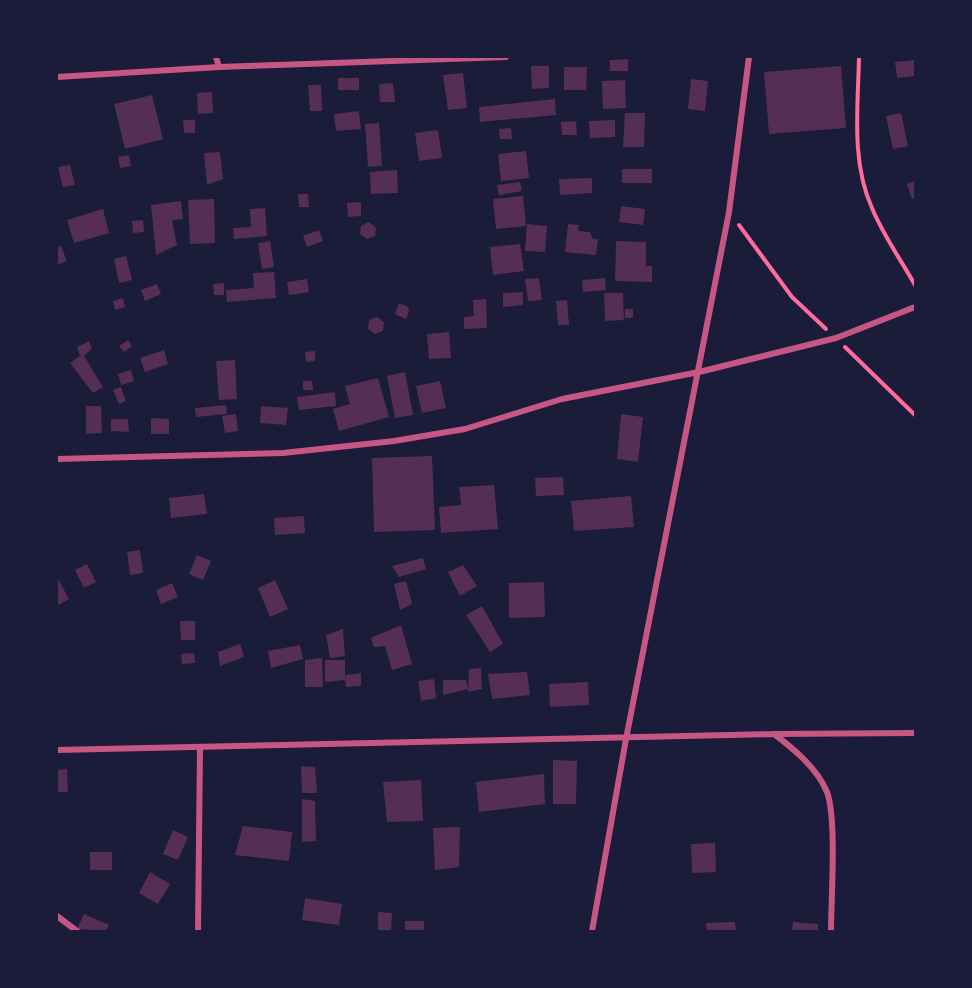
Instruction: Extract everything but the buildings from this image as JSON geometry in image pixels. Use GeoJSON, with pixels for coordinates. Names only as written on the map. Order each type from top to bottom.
{"type":"FeatureCollection","features":[{"type":"Feature","properties":{"kind":"street"},"geometry":{"type":"LineString","coordinates":[[216,57],[219,68]]}},
{"type":"Feature","properties":{"kind":"street"},"geometry":{"type":"LineString","coordinates":[[57,77],[504,57]]}},
{"type":"Feature","properties":{"kind":"street"},"geometry":{"type":"LineString","coordinates":[[592,931],[626,739],[729,212],[749,57]]}},
{"type":"Feature","properties":{"kind":"street"},"geometry":{"type":"LineString","coordinates":[[57,459],[283,453],[394,441],[465,429],[562,399],[699,372],[836,338],[915,307]]}},
{"type":"Feature","properties":{"kind":"street"},"geometry":{"type":"LineString","coordinates":[[774,734],[796,750],[827,792],[831,814],[831,931]]}},
{"type":"Feature","properties":{"kind":"street"},"geometry":{"type":"LineString","coordinates":[[57,750],[774,734],[915,734]]}},
{"type":"Feature","properties":{"kind":"street"},"geometry":{"type":"LineString","coordinates":[[198,931],[200,748]]}},
{"type":"Feature","properties":{"kind":"street"},"geometry":{"type":"LineString","coordinates":[[57,916],[77,931]]}},
{"type":"Feature","properties":{"kind":"path"},"geometry":{"type":"LineString","coordinates":[[859,57],[858,149],[862,178],[871,208],[915,285]]}},
{"type":"Feature","properties":{"kind":"path"},"geometry":{"type":"LineString","coordinates":[[729,212],[792,297],[915,415]]}}]}
